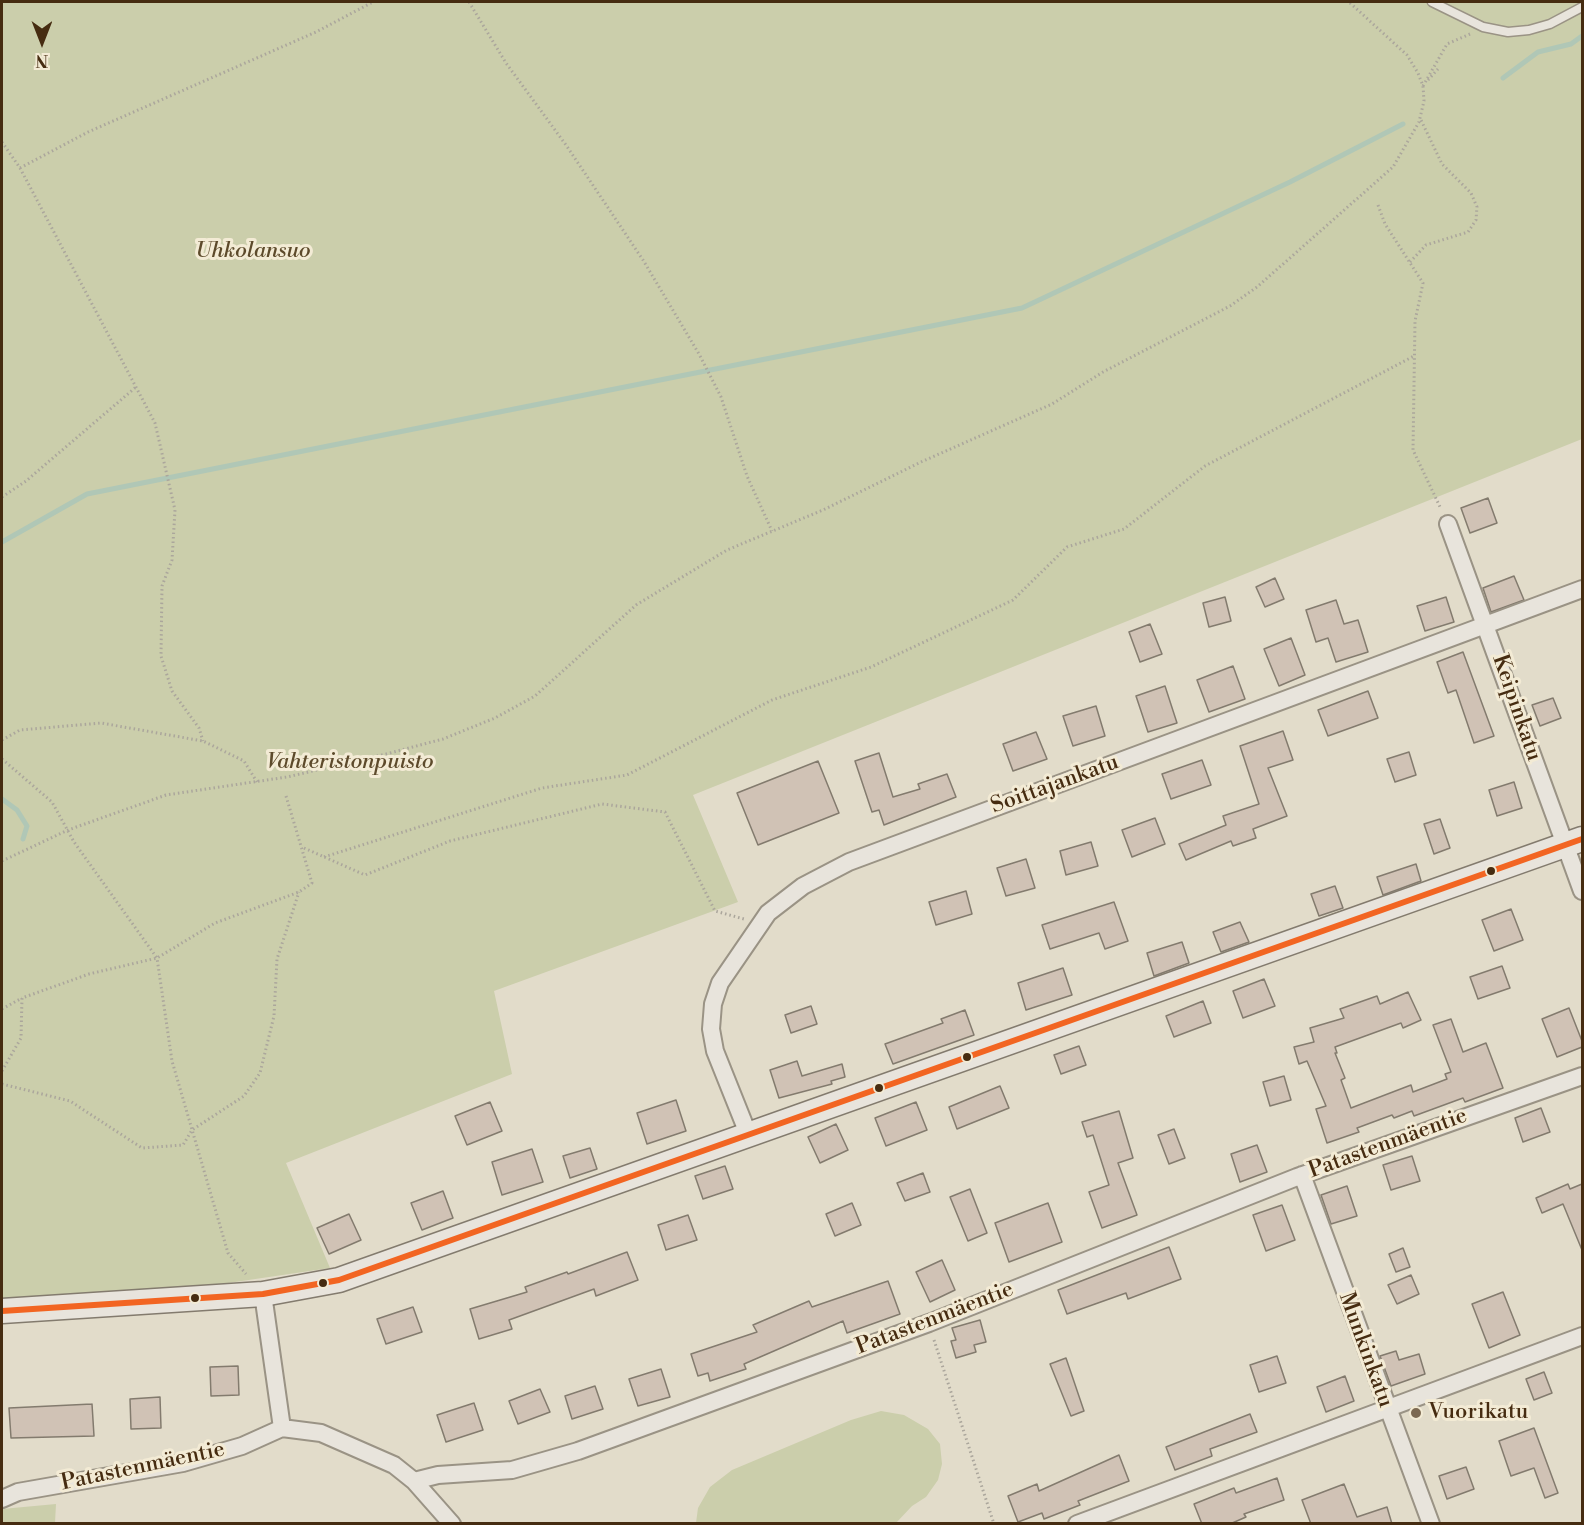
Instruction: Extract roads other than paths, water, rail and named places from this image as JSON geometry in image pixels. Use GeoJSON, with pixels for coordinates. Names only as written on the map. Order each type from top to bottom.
{"type":"FeatureCollection","features":[{"type":"Feature","properties":{"kind":"street","name":"Keipinkatu"},"geometry":{"type":"LineString","coordinates":[[1448,524],[1574,842],[1582,891]]}},
{"type":"Feature","properties":{"kind":"street","name":"Soittajankatu"},"geometry":{"type":"LineString","coordinates":[[749,1136],[715,1051],[711,1029],[712,1004],[720,983],[768,913],[803,886],[849,862],[1582,589]]}},
{"type":"Feature","properties":{"kind":"street"},"geometry":{"type":"LineString","coordinates":[[2,1311],[262,1294],[329,1282],[375,1269],[1574,842]]}},
{"type":"Feature","properties":{"kind":"street","name":"Patastenmäentie"},"geometry":{"type":"LineString","coordinates":[[414,1481],[438,1475],[512,1470],[578,1451],[929,1323],[1302,1175],[1582,1076]]}},
{"type":"Feature","properties":{"kind":"street","name":"Munkinkatu"},"geometry":{"type":"LineString","coordinates":[[1302,1175],[1431,1524]]}},
{"type":"Feature","properties":{"kind":"street"},"geometry":{"type":"LineString","coordinates":[[262,1294],[282,1428],[321,1433],[394,1465],[414,1481],[452,1524]]}},
{"type":"Feature","properties":{"kind":"street"},"geometry":{"type":"LineString","coordinates":[[1077,1524],[1582,1336]]}},
{"type":"Feature","properties":{"kind":"street","name":"Patastenmäentie"},"geometry":{"type":"LineString","coordinates":[[2,1499],[18,1492],[183,1463],[242,1446],[282,1428]]}},
{"type":"Feature","properties":{"kind":"lane"},"geometry":{"type":"LineString","coordinates":[[1432,2],[1483,27],[1508,32],[1550,24],[1582,7]]}},
{"type":"Feature","properties":{"kind":"waterway"},"geometry":{"type":"LineString","coordinates":[[1503,78],[1538,52],[1571,44],[1582,36]]}},
{"type":"Feature","properties":{"kind":"waterway"},"geometry":{"type":"LineString","coordinates":[[2,542],[87,494],[1022,308],[1290,182],[1403,124]]}},
{"type":"Feature","properties":{"kind":"waterway"},"geometry":{"type":"LineString","coordinates":[[2,799],[17,810],[27,826],[23,839]]}},
{"type":"Feature","properties":{"kind":"place","name":"Vuorikatu"},"geometry":{"type":"Point","coordinates":[1416,1413]}},
{"type":"Feature","properties":{"kind":"park label","name":"Uhkolansuo"},"geometry":{"type":"Point","coordinates":[253,252]}},
{"type":"Feature","properties":{"kind":"park label","name":"Vahteristonpuisto"},"geometry":{"type":"Point","coordinates":[350,763]}}]}
